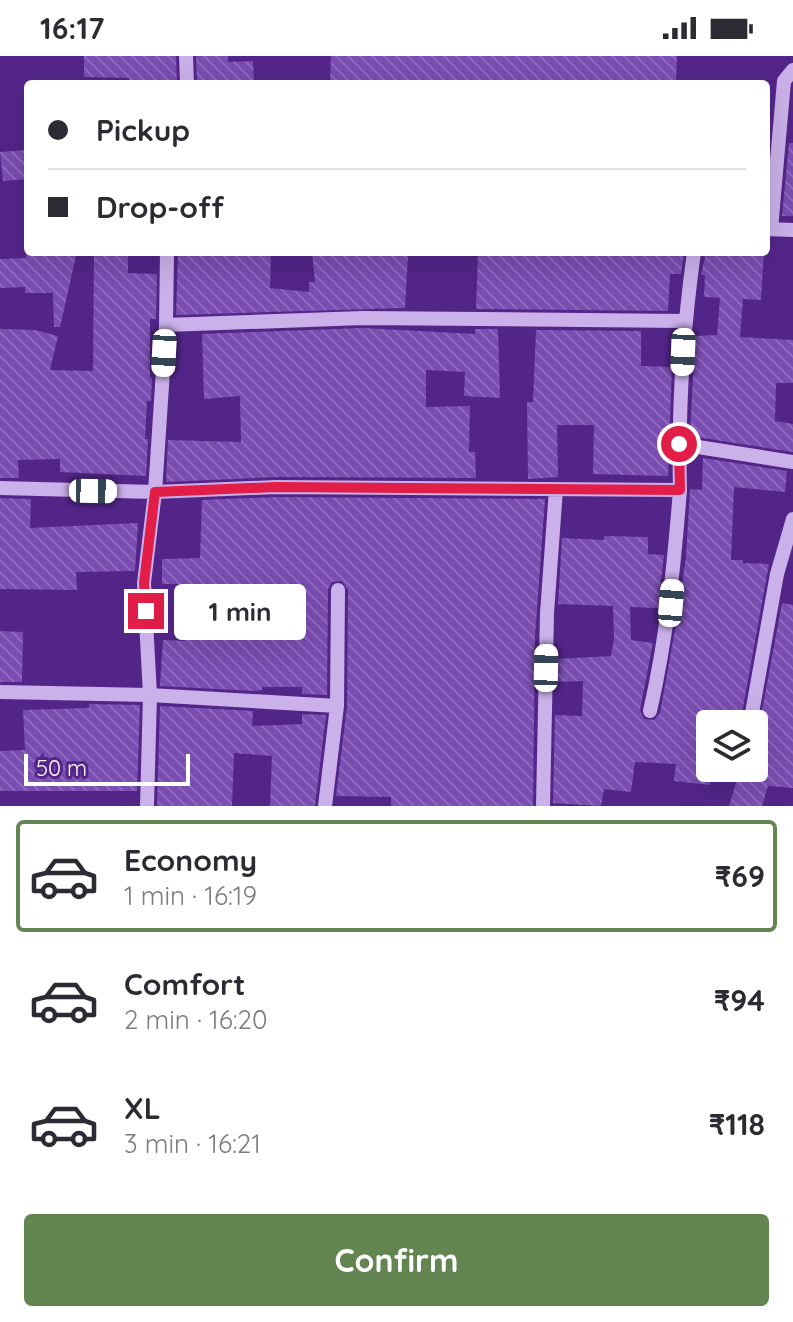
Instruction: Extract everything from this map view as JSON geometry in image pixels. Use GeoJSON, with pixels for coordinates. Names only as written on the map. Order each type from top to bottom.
{"type":"FeatureCollection","features":[{"type":"Feature","properties":{"kind":"street"},"geometry":{"type":"LineString","coordinates":[[186,56],[187,80]]}},
{"type":"Feature","properties":{"kind":"street"},"geometry":{"type":"LineString","coordinates":[[770,219],[784,81],[793,70]]}},
{"type":"Feature","properties":{"kind":"street"},"geometry":{"type":"LineString","coordinates":[[770,229],[793,230]]}},
{"type":"Feature","properties":{"kind":"street"},"geometry":{"type":"LineString","coordinates":[[147,806],[150,695],[144,583],[155,492],[166,325],[167,256]]}},
{"type":"Feature","properties":{"kind":"street"},"geometry":{"type":"LineString","coordinates":[[650,711],[664,652],[671,603],[680,490],[684,321],[693,256]]}},
{"type":"Feature","properties":{"kind":"street"},"geometry":{"type":"LineString","coordinates":[[166,325],[363,318],[684,321]]}},
{"type":"Feature","properties":{"kind":"street"},"geometry":{"type":"LineString","coordinates":[[679,444],[793,462]]}},
{"type":"Feature","properties":{"kind":"street"},"geometry":{"type":"LineString","coordinates":[[0,488],[155,492],[276,487],[680,490]]}},
{"type":"Feature","properties":{"kind":"street"},"geometry":{"type":"LineString","coordinates":[[543,806],[547,613],[556,489]]}},
{"type":"Feature","properties":{"kind":"street"},"geometry":{"type":"LineString","coordinates":[[753,710],[777,574],[793,519]]}},
{"type":"Feature","properties":{"kind":"street"},"geometry":{"type":"LineString","coordinates":[[325,806],[337,706],[338,590]]}},
{"type":"Feature","properties":{"kind":"street"},"geometry":{"type":"LineString","coordinates":[[0,692],[150,695],[337,706]]}},
{"type":"Feature","properties":{"kind":"building"},"geometry":{"type":"Polygon","coordinates":[[[84,56],[176,56],[177,80],[84,77],[84,56]]]}},
{"type":"Feature","properties":{"kind":"building"},"geometry":{"type":"Polygon","coordinates":[[[196,56],[228,56],[228,62],[253,61],[254,80],[197,80],[196,56]]]}},
{"type":"Feature","properties":{"kind":"building"},"geometry":{"type":"Polygon","coordinates":[[[331,56],[677,56],[676,80],[330,80],[331,56]]]}},
{"type":"Feature","properties":{"kind":"building"},"geometry":{"type":"Polygon","coordinates":[[[789,143],[793,143],[793,216],[782,216],[789,143]]]}},
{"type":"Feature","properties":{"kind":"building"},"geometry":{"type":"Polygon","coordinates":[[[24,150],[24,179],[3,181],[0,152],[24,150]]]}},
{"type":"Feature","properties":{"kind":"building"},"geometry":{"type":"Polygon","coordinates":[[[76,256],[60,327],[54,327],[53,293],[25,293],[25,287],[0,288],[0,259],[76,256]]]}},
{"type":"Feature","properties":{"kind":"building"},"geometry":{"type":"Polygon","coordinates":[[[94,256],[128,256],[128,273],[157,274],[156,319],[150,319],[152,378],[151,401],[147,401],[146,476],[60,472],[60,459],[18,460],[19,478],[0,478],[0,329],[35,330],[58,336],[50,370],[93,371],[94,256]]]}},
{"type":"Feature","properties":{"kind":"building"},"geometry":{"type":"Polygon","coordinates":[[[178,256],[271,256],[270,288],[309,292],[309,282],[315,282],[312,256],[408,256],[405,308],[176,315],[178,256]]]}},
{"type":"Feature","properties":{"kind":"building"},"geometry":{"type":"Polygon","coordinates":[[[478,256],[684,256],[681,274],[670,274],[668,311],[476,309],[478,256]]]}},
{"type":"Feature","properties":{"kind":"building"},"geometry":{"type":"Polygon","coordinates":[[[705,256],[764,256],[761,300],[743,299],[740,337],[793,340],[793,383],[776,383],[775,421],[793,424],[793,452],[690,436],[695,336],[717,335],[720,298],[704,297],[705,275],[701,275],[705,256]]]}},
{"type":"Feature","properties":{"kind":"building"},"geometry":{"type":"Polygon","coordinates":[[[363,328],[475,334],[475,329],[498,329],[500,398],[464,396],[465,372],[426,370],[426,407],[470,406],[469,452],[475,452],[476,478],[276,477],[166,482],[168,440],[241,442],[240,396],[204,399],[202,334],[363,328]]]}},
{"type":"Feature","properties":{"kind":"building"},"geometry":{"type":"Polygon","coordinates":[[[536,330],[641,331],[641,366],[672,367],[668,476],[593,474],[594,425],[557,425],[558,477],[528,479],[527,402],[533,402],[536,330]]]}},
{"type":"Feature","properties":{"kind":"building"},"geometry":{"type":"Polygon","coordinates":[[[703,458],[787,471],[785,492],[734,487],[731,560],[769,564],[743,710],[696,710],[696,782],[710,782],[710,785],[674,781],[676,764],[635,762],[631,792],[604,789],[601,806],[553,803],[555,715],[582,716],[583,681],[556,682],[556,659],[611,656],[614,639],[613,606],[558,604],[562,538],[604,540],[604,536],[648,537],[648,554],[664,555],[658,608],[630,607],[631,640],[653,643],[640,710],[644,719],[654,720],[660,713],[675,630],[686,557],[690,489],[702,490],[703,458]]]}},
{"type":"Feature","properties":{"kind":"building"},"geometry":{"type":"Polygon","coordinates":[[[276,497],[545,499],[535,637],[533,806],[391,806],[391,797],[336,796],[347,706],[348,590],[342,581],[332,582],[328,589],[327,695],[302,694],[302,687],[262,687],[262,690],[254,691],[160,686],[163,640],[185,641],[187,584],[162,584],[162,559],[200,558],[202,500],[276,497]]]}},
{"type":"Feature","properties":{"kind":"building"},"geometry":{"type":"Polygon","coordinates":[[[0,498],[31,499],[30,528],[138,523],[135,571],[76,572],[77,590],[0,589],[0,498]]]}},
{"type":"Feature","properties":{"kind":"building"},"geometry":{"type":"Polygon","coordinates":[[[782,603],[793,605],[793,788],[768,786],[762,806],[729,806],[736,782],[768,782],[768,710],[762,710],[782,603]]]}},
{"type":"Feature","properties":{"kind":"building"},"geometry":{"type":"Polygon","coordinates":[[[0,631],[23,632],[22,682],[0,682],[0,631]]]}},
{"type":"Feature","properties":{"kind":"building"},"geometry":{"type":"Polygon","coordinates":[[[89,704],[140,705],[137,791],[0,791],[0,751],[25,750],[23,710],[89,708],[89,704]]]}},
{"type":"Feature","properties":{"kind":"building"},"geometry":{"type":"Polygon","coordinates":[[[160,706],[253,711],[252,726],[302,724],[302,714],[326,715],[315,806],[270,806],[272,756],[234,753],[232,806],[157,806],[160,706]]]}},
{"type":"Feature","properties":{"kind":"route"},"geometry":{"type":"LineString","coordinates":[[146,611],[144,583],[155,492],[276,487],[680,490],[679,444]]}}]}
